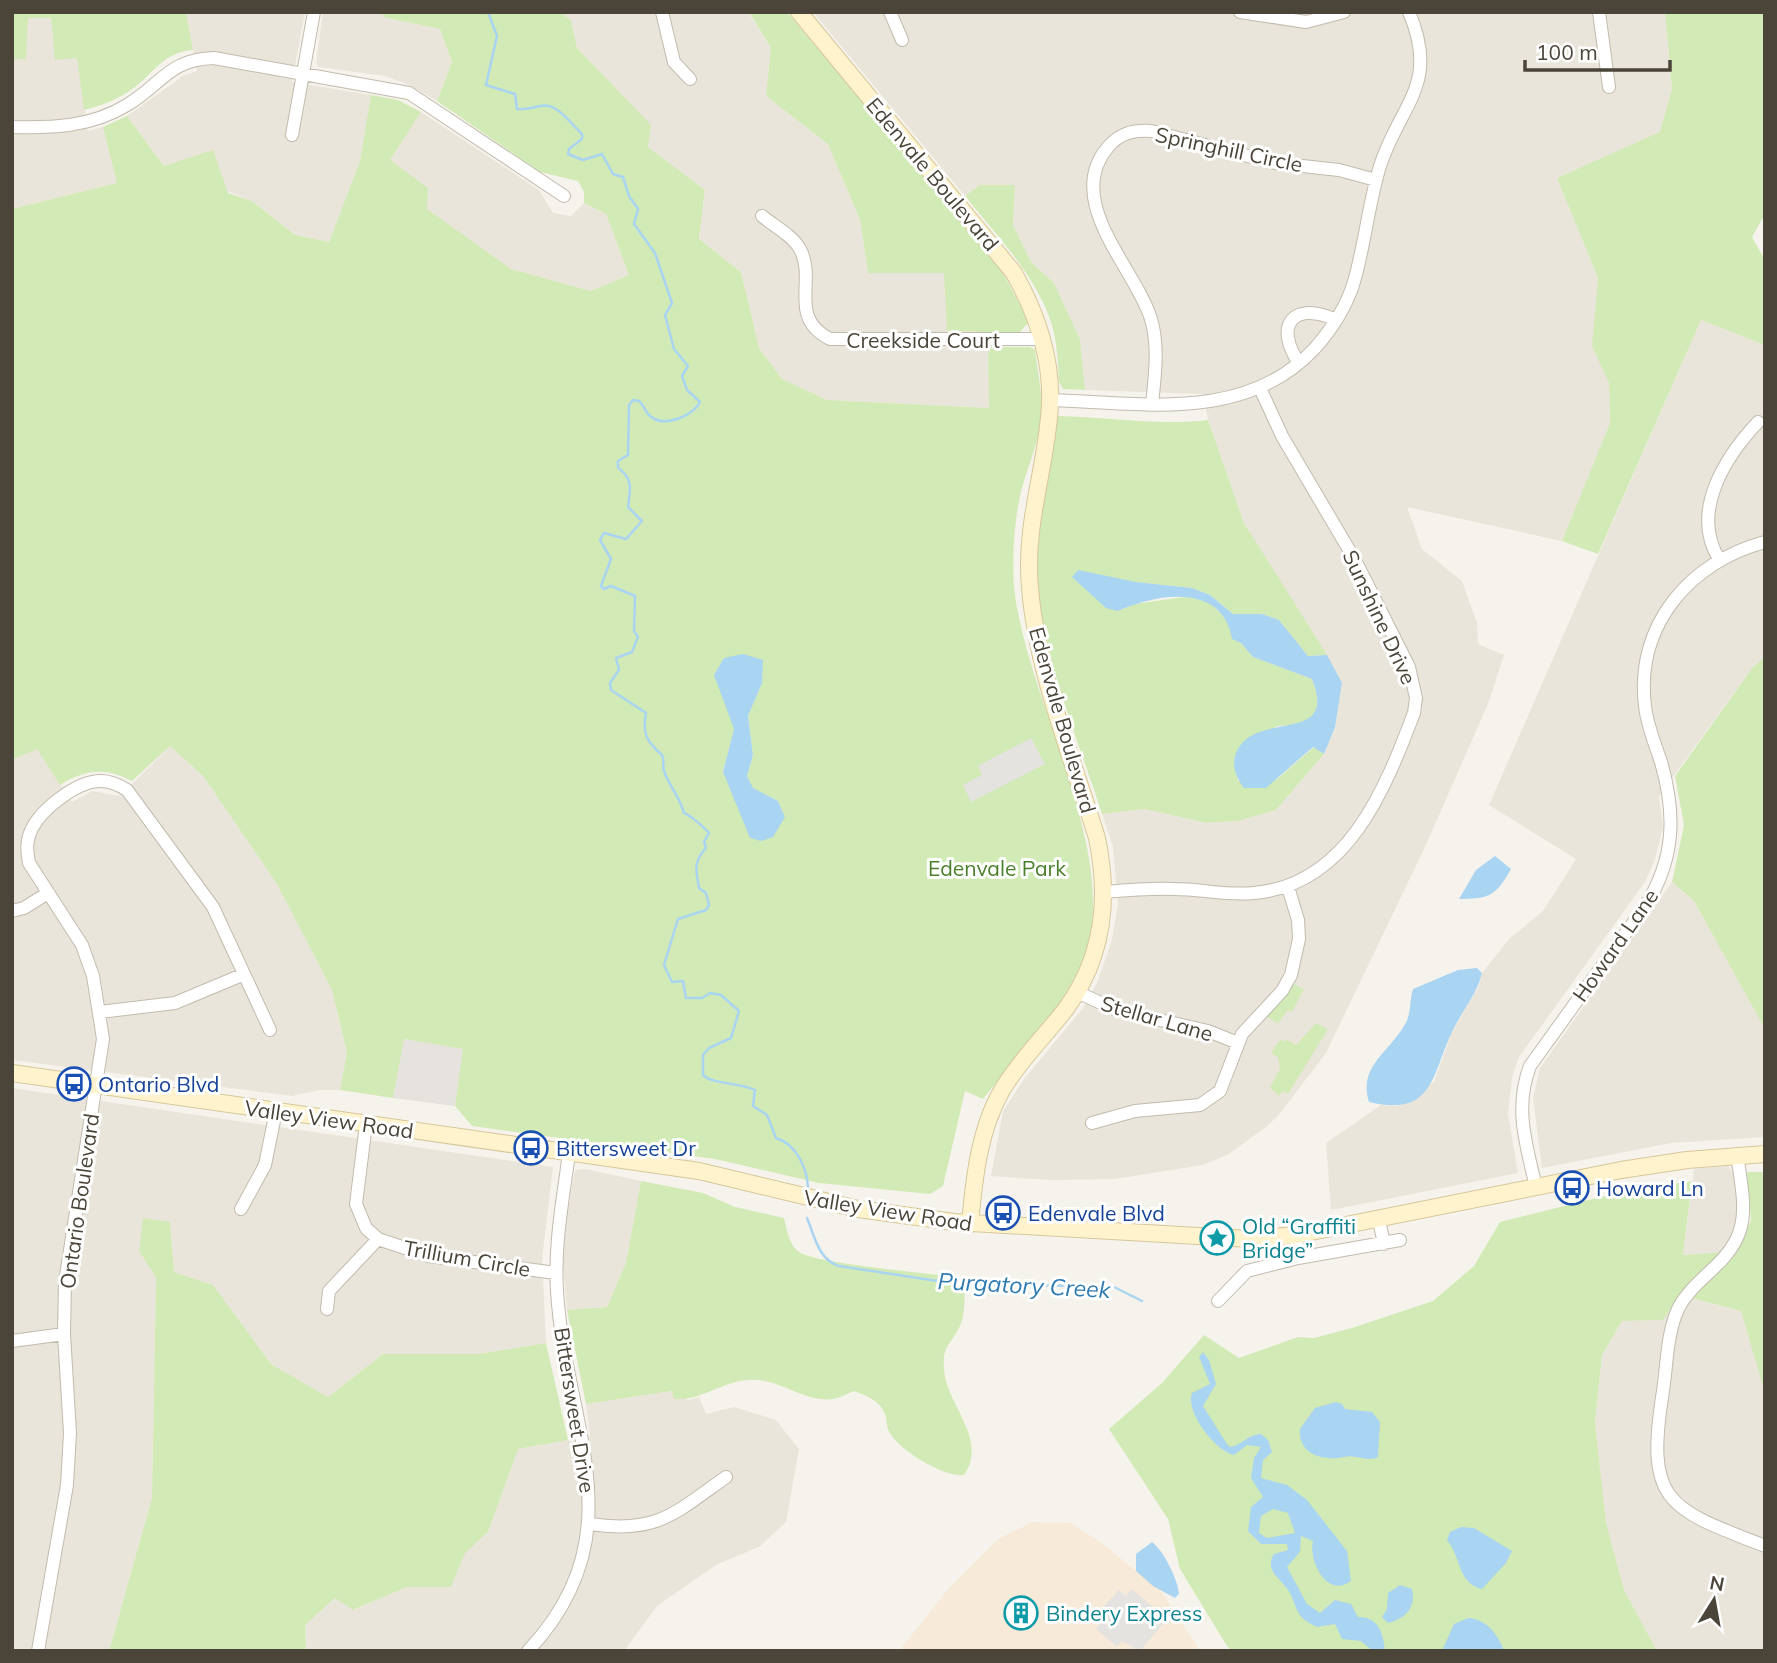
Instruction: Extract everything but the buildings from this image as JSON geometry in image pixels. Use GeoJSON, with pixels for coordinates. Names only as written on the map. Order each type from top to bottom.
{"type":"FeatureCollection","features":[{"type":"Feature","properties":{"kind":"main road","name":"Edenvale Boulevard"},"geometry":{"type":"LineString","coordinates":[[799,12],[1007,264],[1026,294],[1043,339],[1050,400],[1030,520],[1030,590],[1042,659],[1097,838],[1105,892],[1094,956],[1077,992],[1015,1071],[992,1110],[981,1147],[970,1224]]}},
{"type":"Feature","properties":{"kind":"main road","name":"Valley View Road"},"geometry":{"type":"LineString","coordinates":[[12,1073],[699,1171],[858,1209],[970,1224],[1250,1239],[1296,1235],[1379,1220],[1620,1170],[1737,1154],[1765,1153]]}},
{"type":"Feature","properties":{"kind":"street"},"geometry":{"type":"LineString","coordinates":[[292,135],[314,12]]}},
{"type":"Feature","properties":{"kind":"street"},"geometry":{"type":"LineString","coordinates":[[662,12],[674,62],[690,79]]}},
{"type":"Feature","properties":{"kind":"street"},"geometry":{"type":"LineString","coordinates":[[890,12],[902,40]]}},
{"type":"Feature","properties":{"kind":"street"},"geometry":{"type":"LineString","coordinates":[[1240,12],[1306,22],[1344,12]]}},
{"type":"Feature","properties":{"kind":"street"},"geometry":{"type":"LineString","coordinates":[[1050,400],[1207,404],[1260,388],[1299,363],[1336,320],[1353,286],[1376,180],[1383,159],[1416,92],[1421,52],[1409,12]]}},
{"type":"Feature","properties":{"kind":"street"},"geometry":{"type":"LineString","coordinates":[[1599,12],[1609,87]]}},
{"type":"Feature","properties":{"kind":"street"},"geometry":{"type":"LineString","coordinates":[[12,127],[74,126],[104,116],[142,96],[175,66],[187,61],[214,58],[409,93],[564,196]]}},
{"type":"Feature","properties":{"kind":"street","name":"Springhill Circle"},"geometry":{"type":"LineString","coordinates":[[1152,404],[1156,371],[1152,320],[1143,297],[1110,244],[1096,206],[1098,166],[1112,142],[1137,131],[1151,131],[1275,163],[1339,170],[1376,180]]}},
{"type":"Feature","properties":{"kind":"street","name":"Creekside Court"},"geometry":{"type":"LineString","coordinates":[[762,216],[799,247],[803,257],[807,317],[820,334],[830,339],[1043,339]]}},
{"type":"Feature","properties":{"kind":"street"},"geometry":{"type":"LineString","coordinates":[[1299,363],[1290,350],[1286,335],[1289,322],[1297,314],[1309,311],[1336,320]]}},
{"type":"Feature","properties":{"kind":"street","name":"Sunshine Drive"},"geometry":{"type":"LineString","coordinates":[[1105,892],[1176,888],[1253,894],[1288,887],[1321,870],[1340,855],[1355,836],[1408,727],[1416,698],[1414,681],[1350,551],[1282,436],[1260,388]]}},
{"type":"Feature","properties":{"kind":"street"},"geometry":{"type":"LineString","coordinates":[[1719,559],[1709,536],[1708,509],[1729,458],[1758,422]]}},
{"type":"Feature","properties":{"kind":"street","name":"Howard Lane"},"geometry":{"type":"LineString","coordinates":[[1536,1187],[1521,1127],[1520,1107],[1523,1085],[1530,1066],[1652,895],[1666,866],[1671,845],[1670,802],[1645,708],[1643,684],[1653,636],[1677,594],[1694,577],[1719,559],[1765,542]]}},
{"type":"Feature","properties":{"kind":"street"},"geometry":{"type":"LineString","coordinates":[[1389,627],[1403,621]]}},
{"type":"Feature","properties":{"kind":"street","name":"Ontario Boulevard"},"geometry":{"type":"LineString","coordinates":[[38,1651],[67,1485],[70,1420],[64,1334],[70,1245],[103,1039],[93,976],[82,945],[29,863],[26,849],[35,823],[75,789],[88,783],[115,783],[137,799],[213,907],[242,975],[270,1030]]}},
{"type":"Feature","properties":{"kind":"street"},"geometry":{"type":"LineString","coordinates":[[1092,1123],[1135,1111],[1200,1105],[1220,1091],[1227,1080],[1238,1043],[1254,1020],[1282,991],[1291,975],[1299,939],[1298,920],[1288,887]]}},
{"type":"Feature","properties":{"kind":"street"},"geometry":{"type":"LineString","coordinates":[[12,911],[24,908],[48,893]]}},
{"type":"Feature","properties":{"kind":"street"},"geometry":{"type":"LineString","coordinates":[[100,1012],[174,1003],[242,975]]}},
{"type":"Feature","properties":{"kind":"street","name":"Stellar Lane"},"geometry":{"type":"LineString","coordinates":[[1077,992],[1116,1010],[1208,1031],[1238,1043]]}},
{"type":"Feature","properties":{"kind":"street"},"geometry":{"type":"LineString","coordinates":[[241,1209],[265,1165],[276,1111]]}},
{"type":"Feature","properties":{"kind":"street","name":"Trillium Circle"},"geometry":{"type":"LineString","coordinates":[[366,1124],[356,1203],[366,1228],[378,1239],[429,1256],[556,1273]]}},
{"type":"Feature","properties":{"kind":"street","name":"Bittersweet Drive"},"geometry":{"type":"LineString","coordinates":[[528,1651],[549,1627],[565,1601],[577,1574],[590,1524],[587,1466],[562,1330],[556,1273],[569,1153]]}},
{"type":"Feature","properties":{"kind":"street"},"geometry":{"type":"LineString","coordinates":[[1737,1154],[1742,1223],[1730,1250],[1689,1294],[1676,1315],[1656,1434],[1656,1458],[1665,1488],[1684,1511],[1702,1523],[1765,1546]]}},
{"type":"Feature","properties":{"kind":"street"},"geometry":{"type":"LineString","coordinates":[[1379,1220],[1384,1244]]}},
{"type":"Feature","properties":{"kind":"street"},"geometry":{"type":"LineString","coordinates":[[1296,1235],[1298,1258]]}},
{"type":"Feature","properties":{"kind":"street","name":"Trillium Circle"},"geometry":{"type":"LineString","coordinates":[[327,1309],[329,1291],[378,1239]]}},
{"type":"Feature","properties":{"kind":"street"},"geometry":{"type":"LineString","coordinates":[[1218,1301],[1247,1270],[1400,1240]]}},
{"type":"Feature","properties":{"kind":"street"},"geometry":{"type":"LineString","coordinates":[[12,1341],[64,1334]]}},
{"type":"Feature","properties":{"kind":"street"},"geometry":{"type":"LineString","coordinates":[[590,1524],[619,1528],[650,1524],[678,1511],[726,1477]]}},
{"type":"Feature","properties":{"kind":"shaded area"},"geometry":{"type":"Polygon","coordinates":[[[186,12],[305,12],[292,82],[371,95],[360,161],[329,242],[295,235],[252,201],[164,166],[127,116],[183,76],[197,71],[186,12]]]}},
{"type":"Feature","properties":{"kind":"shaded area"},"geometry":{"type":"Polygon","coordinates":[[[323,12],[383,12],[383,17],[440,29],[452,62],[437,101],[405,83],[385,76],[319,67],[316,63],[323,12]]]}},
{"type":"Feature","properties":{"kind":"shaded area"},"geometry":{"type":"Polygon","coordinates":[[[559,12],[748,12],[771,48],[766,96],[828,144],[860,220],[868,273],[945,273],[948,347],[988,347],[990,408],[827,400],[782,379],[759,348],[741,272],[699,239],[705,190],[648,147],[650,125],[577,48],[571,20],[559,12]]]}},
{"type":"Feature","properties":{"kind":"shaded area"},"geometry":{"type":"Polygon","coordinates":[[[813,12],[1665,12],[1672,89],[1660,133],[1557,178],[1598,278],[1593,346],[1609,383],[1610,423],[1562,541],[1407,507],[1422,549],[1462,581],[1477,623],[1478,644],[1504,655],[1488,704],[1424,849],[1326,1053],[1278,1116],[1266,1127],[1229,1154],[1203,1165],[1115,1179],[1052,1180],[991,1176],[1003,1111],[1024,1079],[1083,1008],[1097,983],[1112,940],[1118,903],[1113,847],[1102,814],[1145,809],[1206,823],[1238,821],[1276,810],[1324,754],[1335,727],[1342,683],[1244,523],[1208,420],[1203,394],[1085,390],[1080,339],[1054,283],[1031,262],[1013,225],[1015,185],[980,185],[965,196],[813,12]]]}},
{"type":"Feature","properties":{"kind":"shaded area"},"geometry":{"type":"Polygon","coordinates":[[[27,17],[51,18],[55,59],[77,58],[88,131],[103,127],[118,183],[12,209],[12,59],[26,59],[27,17]]]}},
{"type":"Feature","properties":{"kind":"shaded area"},"geometry":{"type":"Polygon","coordinates":[[[421,112],[539,190],[553,213],[571,216],[584,203],[606,214],[629,275],[591,291],[511,269],[426,209],[390,160],[421,112]]]}},
{"type":"Feature","properties":{"kind":"shaded area"},"geometry":{"type":"Polygon","coordinates":[[[1701,320],[1765,345],[1765,657],[1753,667],[1659,796],[1663,828],[1654,862],[1645,882],[1519,1057],[1512,1077],[1508,1114],[1518,1173],[1331,1210],[1326,1143],[1381,1105],[1397,1106],[1434,1082],[1452,1032],[1479,986],[1482,973],[1509,939],[1543,911],[1576,859],[1489,805],[1701,320]]]}},
{"type":"Feature","properties":{"kind":"shaded area"},"geometry":{"type":"Polygon","coordinates":[[[1031,738],[1045,764],[971,802],[963,785],[982,775],[978,766],[1031,738]]]}},
{"type":"Feature","properties":{"kind":"shaded area"},"geometry":{"type":"Polygon","coordinates":[[[170,746],[203,776],[277,884],[332,990],[347,1054],[340,1090],[319,1090],[292,1096],[12,1060],[12,760],[37,748],[72,802],[92,791],[120,796],[170,746]]]}},
{"type":"Feature","properties":{"kind":"shaded area"},"geometry":{"type":"Polygon","coordinates":[[[1672,882],[1694,901],[1765,1029],[1765,1137],[1671,1143],[1542,1168],[1533,1098],[1540,1068],[1672,882]]]}},
{"type":"Feature","properties":{"kind":"shaded area"},"geometry":{"type":"Polygon","coordinates":[[[403,1039],[464,1048],[455,1106],[393,1098],[403,1039]]]}},
{"type":"Feature","properties":{"kind":"shaded area"},"geometry":{"type":"Polygon","coordinates":[[[12,1088],[553,1167],[542,1259],[546,1343],[478,1354],[383,1354],[328,1397],[271,1364],[213,1285],[174,1272],[170,1222],[139,1251],[156,1277],[152,1498],[109,1651],[12,1651],[12,1088]]]}},
{"type":"Feature","properties":{"kind":"shaded area"},"geometry":{"type":"Polygon","coordinates":[[[1728,1166],[1736,1177],[1738,1212],[1734,1233],[1721,1252],[1683,1255],[1694,1169],[1728,1166]]]}},
{"type":"Feature","properties":{"kind":"shaded area"},"geometry":{"type":"Polygon","coordinates":[[[585,1169],[641,1181],[626,1263],[607,1307],[567,1310],[563,1264],[567,1213],[575,1170],[585,1169]]]}},
{"type":"Feature","properties":{"kind":"shaded area"},"geometry":{"type":"Polygon","coordinates":[[[1679,1295],[1741,1311],[1765,1390],[1765,1651],[1657,1651],[1624,1590],[1606,1523],[1595,1423],[1602,1355],[1622,1321],[1663,1320],[1679,1295]]]}},
{"type":"Feature","properties":{"kind":"shaded area"},"geometry":{"type":"Polygon","coordinates":[[[673,1391],[688,1400],[699,1397],[706,1414],[734,1407],[776,1420],[799,1449],[786,1522],[759,1547],[716,1565],[657,1606],[624,1651],[306,1651],[305,1625],[335,1598],[354,1610],[407,1587],[451,1587],[463,1554],[488,1532],[518,1449],[590,1436],[586,1404],[673,1391]]]}},
{"type":"Feature","properties":{"kind":"shaded area"},"geometry":{"type":"Polygon","coordinates":[[[1033,1522],[1071,1523],[1103,1544],[1161,1591],[1200,1651],[899,1651],[949,1588],[998,1539],[1033,1522]]]}},
{"type":"Feature","properties":{"kind":"shaded area"},"geometry":{"type":"Polygon","coordinates":[[[1132,1589],[1160,1613],[1156,1618],[1163,1624],[1140,1651],[1122,1641],[1117,1647],[1096,1629],[1102,1622],[1095,1616],[1119,1590],[1126,1596],[1132,1589]]]}},
{"type":"Feature","properties":{"kind":"green space"},"geometry":{"type":"Polygon","coordinates":[[[12,12],[186,12],[193,50],[168,58],[123,95],[84,110],[77,58],[55,60],[51,18],[28,18],[26,59],[12,59],[12,12]]]}},
{"type":"Feature","properties":{"kind":"green space","name":"Edenvale Park"},"geometry":{"type":"Polygon","coordinates":[[[383,12],[559,12],[571,20],[577,48],[651,125],[648,147],[705,190],[699,239],[741,272],[759,348],[782,379],[827,400],[989,408],[988,347],[1030,347],[1035,350],[1041,393],[1041,419],[1017,511],[1013,554],[1014,586],[1021,629],[1082,824],[1091,871],[1093,916],[1084,957],[1065,995],[1039,1031],[983,1099],[965,1091],[943,1186],[930,1194],[819,1183],[715,1159],[472,1126],[455,1106],[463,1049],[404,1039],[393,1098],[340,1090],[347,1053],[332,990],[277,884],[203,776],[170,746],[132,781],[113,773],[96,772],[78,776],[60,785],[37,749],[12,760],[12,209],[117,183],[103,127],[127,116],[164,166],[213,150],[228,193],[252,201],[295,235],[329,242],[360,161],[371,95],[398,100],[421,112],[390,160],[428,188],[427,209],[511,269],[591,291],[629,275],[606,214],[584,203],[584,192],[578,181],[540,172],[437,101],[452,62],[440,29],[383,17],[383,12]],[[762,683],[734,729],[723,772],[734,795],[785,817],[778,801],[752,788],[747,776],[753,755],[748,716],[762,683]]]}},
{"type":"Feature","properties":{"kind":"green space"},"geometry":{"type":"Polygon","coordinates":[[[749,12],[787,12],[1000,267],[1029,322],[1019,333],[947,331],[944,273],[868,273],[860,220],[828,144],[766,96],[771,48],[749,12]]]}},
{"type":"Feature","properties":{"kind":"green space"},"geometry":{"type":"Polygon","coordinates":[[[1665,12],[1765,12],[1765,214],[1752,237],[1765,260],[1765,345],[1701,320],[1598,554],[1562,541],[1610,423],[1609,383],[1592,346],[1598,278],[1557,178],[1660,132],[1672,89],[1665,12]]]}},
{"type":"Feature","properties":{"kind":"green space"},"geometry":{"type":"Polygon","coordinates":[[[980,185],[1015,185],[1013,225],[1031,262],[1054,283],[1080,339],[1085,390],[1063,389],[1059,382],[1055,337],[1044,304],[1025,271],[965,196],[980,185]]]}},
{"type":"Feature","properties":{"kind":"green space"},"geometry":{"type":"Polygon","coordinates":[[[1058,416],[1153,422],[1208,420],[1244,523],[1327,655],[1308,656],[1279,620],[1262,614],[1233,614],[1210,595],[1192,588],[1136,582],[1118,611],[1134,604],[1192,596],[1208,601],[1229,621],[1241,643],[1253,657],[1312,679],[1317,694],[1317,708],[1310,719],[1295,726],[1273,728],[1234,759],[1238,781],[1276,780],[1314,747],[1324,754],[1276,810],[1238,821],[1206,823],[1145,809],[1102,814],[1060,691],[1037,596],[1034,565],[1036,528],[1058,416]]]}},
{"type":"Feature","properties":{"kind":"green space"},"geometry":{"type":"Polygon","coordinates":[[[1765,657],[1765,1029],[1694,901],[1672,882],[1684,825],[1675,776],[1753,667],[1765,657]]]}},
{"type":"Feature","properties":{"kind":"green space"},"geometry":{"type":"Polygon","coordinates":[[[1292,983],[1304,989],[1292,1012],[1288,1010],[1278,1023],[1265,1016],[1292,983]]]}},
{"type":"Feature","properties":{"kind":"green space"},"geometry":{"type":"Polygon","coordinates":[[[1316,1023],[1328,1029],[1288,1094],[1283,1091],[1279,1096],[1270,1088],[1280,1069],[1278,1057],[1271,1053],[1280,1040],[1284,1042],[1286,1039],[1296,1045],[1316,1023]]]}},
{"type":"Feature","properties":{"kind":"green space"},"geometry":{"type":"Polygon","coordinates":[[[1747,1172],[1765,1172],[1765,1393],[1741,1311],[1680,1295],[1663,1320],[1622,1321],[1602,1355],[1595,1423],[1606,1523],[1624,1590],[1657,1651],[1232,1651],[1227,1646],[1180,1569],[1168,1519],[1109,1429],[1162,1383],[1204,1335],[1239,1358],[1298,1337],[1314,1338],[1352,1328],[1433,1301],[1474,1266],[1500,1222],[1625,1191],[1692,1181],[1683,1255],[1737,1251],[1751,1220],[1747,1172]]]}},
{"type":"Feature","properties":{"kind":"green space"},"geometry":{"type":"Polygon","coordinates":[[[641,1181],[703,1193],[735,1207],[784,1218],[793,1245],[799,1252],[810,1256],[828,1261],[965,1278],[962,1321],[946,1350],[944,1361],[946,1382],[972,1448],[964,1475],[935,1468],[912,1455],[890,1433],[884,1412],[878,1403],[854,1391],[836,1398],[822,1399],[770,1382],[748,1380],[684,1399],[674,1399],[672,1391],[586,1404],[567,1310],[607,1307],[626,1263],[641,1181]]]}},
{"type":"Feature","properties":{"kind":"green space"},"geometry":{"type":"Polygon","coordinates":[[[143,1218],[170,1222],[174,1272],[213,1285],[271,1364],[328,1397],[383,1354],[478,1354],[546,1343],[568,1440],[518,1449],[488,1532],[465,1553],[451,1587],[407,1587],[353,1610],[335,1598],[305,1625],[306,1651],[109,1651],[152,1498],[156,1277],[139,1251],[143,1218]]]}},
{"type":"Feature","properties":{"kind":"water"},"geometry":{"type":"Polygon","coordinates":[[[1078,570],[1136,582],[1192,588],[1210,595],[1233,614],[1262,614],[1279,620],[1308,656],[1327,655],[1342,683],[1335,727],[1324,754],[1313,747],[1266,788],[1244,788],[1235,771],[1236,753],[1246,740],[1260,732],[1291,725],[1314,713],[1317,700],[1312,679],[1253,657],[1241,643],[1232,639],[1226,621],[1216,608],[1203,601],[1187,597],[1169,597],[1118,611],[1106,608],[1072,577],[1078,570]]]}},
{"type":"Feature","properties":{"kind":"water"},"geometry":{"type":"Polygon","coordinates":[[[743,654],[763,660],[762,683],[748,716],[753,755],[747,776],[753,788],[778,801],[785,817],[773,837],[761,841],[750,838],[723,772],[734,729],[714,675],[724,658],[743,654]]]}},
{"type":"Feature","properties":{"kind":"water"},"geometry":{"type":"Polygon","coordinates":[[[1495,856],[1511,869],[1501,885],[1485,897],[1459,899],[1476,870],[1495,856]]]}},
{"type":"Feature","properties":{"kind":"water"},"geometry":{"type":"Polygon","coordinates":[[[1477,968],[1482,973],[1480,981],[1452,1032],[1427,1089],[1406,1104],[1369,1102],[1367,1090],[1371,1070],[1407,1021],[1413,989],[1458,970],[1477,968]]]}},
{"type":"Feature","properties":{"kind":"water"},"geometry":{"type":"Polygon","coordinates":[[[1203,1352],[1209,1360],[1216,1384],[1203,1406],[1227,1444],[1234,1446],[1261,1434],[1268,1440],[1272,1452],[1263,1460],[1261,1478],[1287,1485],[1307,1500],[1347,1551],[1351,1581],[1334,1585],[1327,1582],[1316,1567],[1313,1541],[1301,1536],[1300,1552],[1287,1567],[1307,1604],[1320,1613],[1335,1600],[1351,1604],[1358,1617],[1371,1620],[1379,1627],[1385,1651],[1373,1651],[1361,1641],[1342,1639],[1335,1624],[1317,1627],[1305,1620],[1287,1588],[1272,1571],[1271,1560],[1274,1554],[1288,1550],[1287,1544],[1261,1544],[1248,1531],[1251,1507],[1263,1497],[1251,1478],[1254,1458],[1261,1447],[1247,1445],[1234,1455],[1218,1446],[1203,1430],[1191,1401],[1192,1393],[1210,1384],[1199,1357],[1203,1352]],[[1273,1509],[1261,1516],[1259,1533],[1267,1538],[1295,1533],[1288,1513],[1273,1509]]]}},
{"type":"Feature","properties":{"kind":"water"},"geometry":{"type":"Polygon","coordinates":[[[1336,1402],[1342,1404],[1345,1409],[1372,1412],[1380,1422],[1378,1457],[1321,1457],[1308,1451],[1303,1445],[1300,1429],[1315,1408],[1336,1402]]]}},
{"type":"Feature","properties":{"kind":"water"},"geometry":{"type":"Polygon","coordinates":[[[1461,1527],[1474,1528],[1512,1551],[1506,1563],[1482,1589],[1474,1586],[1464,1576],[1447,1540],[1450,1532],[1461,1527]]]}},
{"type":"Feature","properties":{"kind":"water"},"geometry":{"type":"Polygon","coordinates":[[[1152,1542],[1161,1551],[1173,1573],[1179,1594],[1175,1598],[1153,1586],[1136,1571],[1136,1554],[1152,1542]]]}},
{"type":"Feature","properties":{"kind":"water"},"geometry":{"type":"Polygon","coordinates":[[[1400,1585],[1412,1589],[1411,1607],[1400,1619],[1388,1623],[1382,1617],[1387,1609],[1388,1593],[1400,1585]]]}},
{"type":"Feature","properties":{"kind":"water"},"geometry":{"type":"Polygon","coordinates":[[[1468,1618],[1486,1624],[1499,1639],[1504,1651],[1442,1651],[1454,1624],[1468,1618]]]}},
{"type":"Feature","properties":{"kind":"waterway","name":"Purgatory Creek"},"geometry":{"type":"LineString","coordinates":[[488,12],[497,36],[486,85],[515,94],[517,109],[546,106],[558,110],[582,134],[582,139],[569,149],[568,154],[583,160],[602,154],[613,174],[623,177],[629,196],[638,209],[634,224],[655,253],[672,303],[665,315],[674,349],[688,366],[682,376],[687,390],[700,402],[691,412],[669,421],[655,419],[639,401],[633,400],[629,405],[628,455],[618,461],[618,468],[629,481],[628,507],[642,521],[626,539],[604,533],[600,540],[611,559],[601,586],[604,589],[611,586],[635,596],[634,631],[638,637],[632,652],[616,658],[619,670],[610,683],[611,690],[646,713],[646,736],[662,755],[664,771],[684,813],[709,833],[696,871],[699,888],[706,893],[709,905],[706,910],[678,919],[664,965],[672,982],[683,981],[686,998],[702,998],[710,993],[721,995],[739,1011],[731,1038],[709,1048],[703,1055],[703,1075],[755,1090],[753,1106],[767,1115],[776,1138],[790,1146],[800,1159],[808,1190]]}},
{"type":"Feature","properties":{"kind":"waterway","name":"Purgatory Creek"},"geometry":{"type":"LineString","coordinates":[[807,1218],[822,1253],[839,1266],[964,1285],[1112,1286],[1142,1301]]}},
{"type":"Feature","properties":{"kind":"place","name":"Ontario Blvd"},"geometry":{"type":"Point","coordinates":[74,1084]}},
{"type":"Feature","properties":{"kind":"place","name":"Bittersweet Dr"},"geometry":{"type":"Point","coordinates":[531,1148]}},
{"type":"Feature","properties":{"kind":"place","name":"Howard Ln"},"geometry":{"type":"Point","coordinates":[1572,1188]}},
{"type":"Feature","properties":{"kind":"place","name":"Edenvale Blvd"},"geometry":{"type":"Point","coordinates":[1003,1213]}},
{"type":"Feature","properties":{"kind":"place","name":"Old “Graffiti Bridge”"},"geometry":{"type":"Point","coordinates":[1217,1238]}},
{"type":"Feature","properties":{"kind":"place","name":"Bindery Express"},"geometry":{"type":"Point","coordinates":[1021,1613]}}]}
